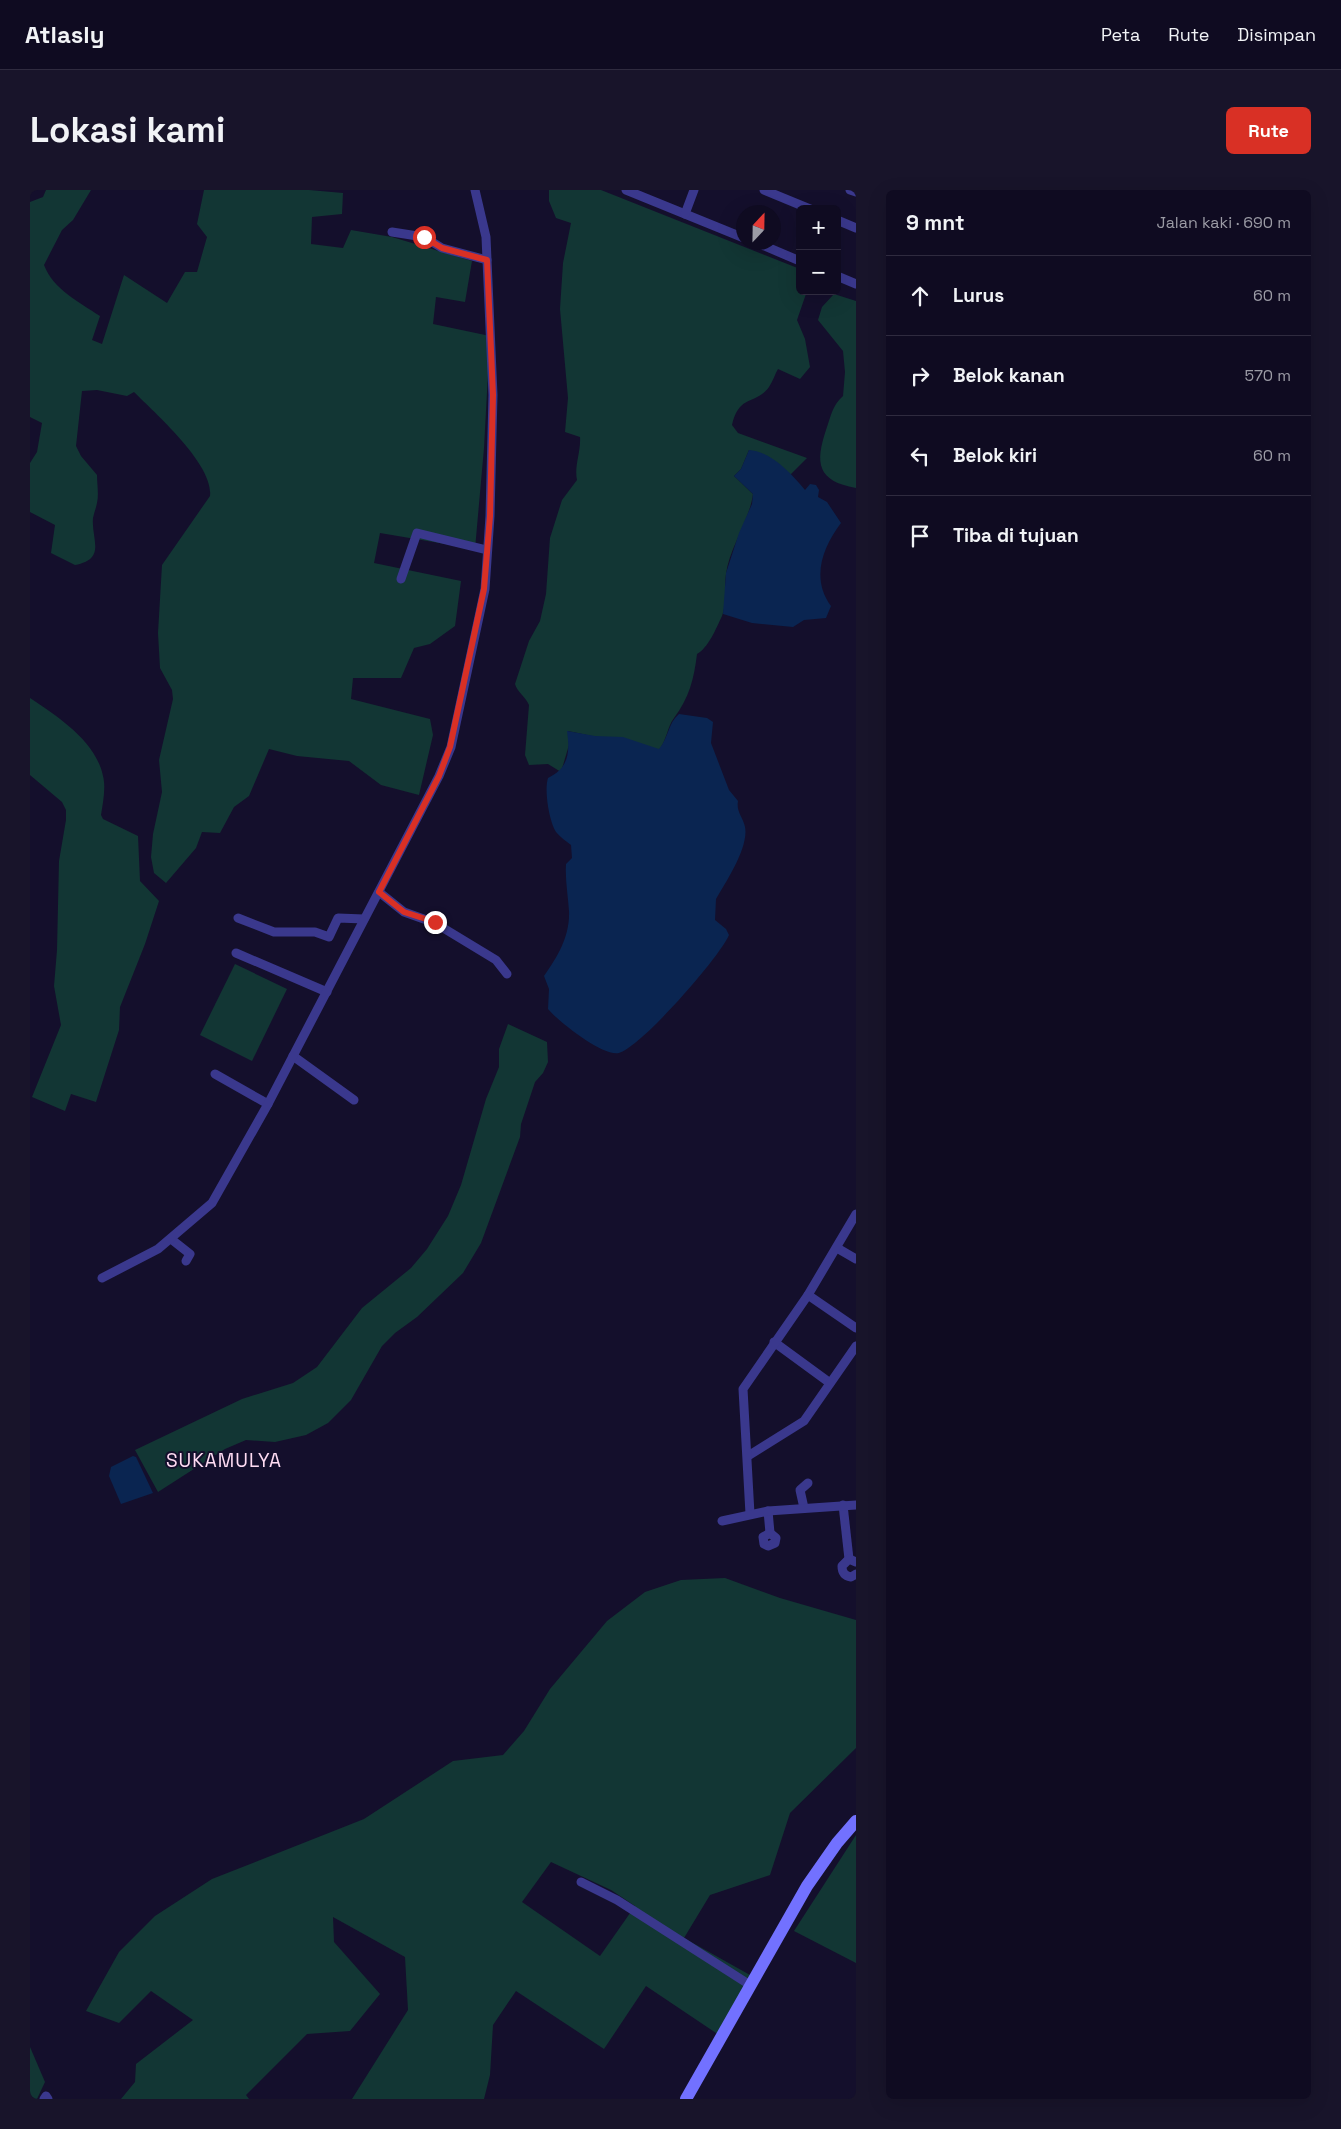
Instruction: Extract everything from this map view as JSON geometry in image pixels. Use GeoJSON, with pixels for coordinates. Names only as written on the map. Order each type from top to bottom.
{"type":"FeatureCollection","features":[{"type":"Feature","properties":{"kind":"main road"},"geometry":{"type":"LineString","coordinates":[[686,2099],[807,1886],[856,1821]]}},
{"type":"Feature","properties":{"kind":"street"},"geometry":{"type":"LineString","coordinates":[[102,1278],[158,1249],[212,1204],[268,1104],[379,892],[439,776],[450,747],[480,613],[487,550],[493,395],[486,237],[475,190]]}},
{"type":"Feature","properties":{"kind":"street"},"geometry":{"type":"LineString","coordinates":[[626,190],[736,235]]}},
{"type":"Feature","properties":{"kind":"street"},"geometry":{"type":"LineString","coordinates":[[685,214],[694,190]]}},
{"type":"Feature","properties":{"kind":"street"},"geometry":{"type":"LineString","coordinates":[[764,190],[800,205]]}},
{"type":"Feature","properties":{"kind":"street"},"geometry":{"type":"LineString","coordinates":[[850,190],[856,192]]}},
{"type":"Feature","properties":{"kind":"street"},"geometry":{"type":"LineString","coordinates":[[841,222],[856,228]]}},
{"type":"Feature","properties":{"kind":"street"},"geometry":{"type":"LineString","coordinates":[[392,232],[424,237],[442,248],[487,260]]}},
{"type":"Feature","properties":{"kind":"street"},"geometry":{"type":"LineString","coordinates":[[775,250],[796,259]]}},
{"type":"Feature","properties":{"kind":"street"},"geometry":{"type":"LineString","coordinates":[[841,278],[856,284]]}},
{"type":"Feature","properties":{"kind":"street"},"geometry":{"type":"LineString","coordinates":[[401,579],[417,533],[487,550]]}},
{"type":"Feature","properties":{"kind":"street"},"geometry":{"type":"LineString","coordinates":[[379,892],[404,912],[435,922],[496,960],[507,974]]}},
{"type":"Feature","properties":{"kind":"street"},"geometry":{"type":"LineString","coordinates":[[238,918],[274,932],[315,932],[329,937],[338,918],[364,919]]}},
{"type":"Feature","properties":{"kind":"street"},"geometry":{"type":"LineString","coordinates":[[236,953],[326,992]]}},
{"type":"Feature","properties":{"kind":"street"},"geometry":{"type":"LineString","coordinates":[[293,1056],[354,1100]]}},
{"type":"Feature","properties":{"kind":"street"},"geometry":{"type":"LineString","coordinates":[[215,1074],[268,1104]]}},
{"type":"Feature","properties":{"kind":"street"},"geometry":{"type":"LineString","coordinates":[[750,1514],[743,1390],[774,1342],[808,1295],[856,1214]]}},
{"type":"Feature","properties":{"kind":"street"},"geometry":{"type":"LineString","coordinates":[[171,1239],[190,1254],[186,1261]]}},
{"type":"Feature","properties":{"kind":"street"},"geometry":{"type":"LineString","coordinates":[[837,1248],[856,1259]]}},
{"type":"Feature","properties":{"kind":"street"},"geometry":{"type":"LineString","coordinates":[[808,1295],[856,1328]]}},
{"type":"Feature","properties":{"kind":"street"},"geometry":{"type":"LineString","coordinates":[[774,1342],[830,1383]]}},
{"type":"Feature","properties":{"kind":"street"},"geometry":{"type":"LineString","coordinates":[[748,1456],[799,1426],[856,1346]]}},
{"type":"Feature","properties":{"kind":"street"},"geometry":{"type":"LineString","coordinates":[[804,1508],[800,1490],[808,1483]]}},
{"type":"Feature","properties":{"kind":"street"},"geometry":{"type":"LineString","coordinates":[[843,1505],[853,1560],[844,1561],[842,1572],[852,1577],[856,1574]]}},
{"type":"Feature","properties":{"kind":"street"},"geometry":{"type":"LineString","coordinates":[[722,1521],[750,1514],[856,1505]]}},
{"type":"Feature","properties":{"kind":"street"},"geometry":{"type":"LineString","coordinates":[[768,1512],[770,1533]]}},
{"type":"Feature","properties":{"kind":"street"},"geometry":{"type":"LineString","coordinates":[[581,1882],[617,1900],[750,1985]]}},
{"type":"Feature","properties":{"kind":"street"},"geometry":{"type":"LineString","coordinates":[[44,2099],[46,2096],[48,2099]]}},
{"type":"Feature","properties":{"kind":"green space"},"geometry":{"type":"Polygon","coordinates":[[[46,190],[91,190],[73,220],[62,230],[44,265],[48,274],[60,288],[100,316],[92,340],[102,344],[124,275],[167,303],[185,272],[197,272],[207,237],[197,224],[204,190],[309,190],[343,193],[342,214],[312,217],[311,244],[343,248],[351,230],[392,237],[472,261],[465,302],[436,297],[433,324],[490,336],[484,448],[475,549],[380,533],[374,563],[461,581],[455,626],[430,644],[414,648],[401,678],[353,678],[351,699],[430,719],[433,735],[419,795],[381,785],[349,761],[297,756],[269,749],[249,796],[234,807],[220,833],[202,832],[196,848],[166,883],[154,873],[151,857],[153,834],[162,792],[159,760],[173,699],[172,690],[160,668],[158,633],[162,565],[210,496],[209,484],[194,455],[169,426],[134,392],[127,396],[97,390],[82,391],[76,446],[81,456],[97,475],[98,500],[93,518],[94,553],[85,562],[75,565],[51,553],[55,525],[30,512],[30,463],[37,452],[42,423],[30,417],[30,202],[43,197],[46,190]]]}},
{"type":"Feature","properties":{"kind":"green space"},"geometry":{"type":"Polygon","coordinates":[[[549,190],[601,190],[736,244],[736,250],[752,250],[796,267],[796,295],[806,295],[797,320],[805,339],[810,367],[800,379],[778,369],[764,393],[743,404],[735,415],[732,425],[738,433],[807,458],[790,475],[779,464],[749,450],[741,469],[734,476],[753,494],[748,514],[728,564],[725,579],[724,611],[711,638],[697,654],[687,696],[672,722],[662,746],[659,750],[568,731],[569,745],[561,772],[548,764],[529,765],[525,755],[529,705],[515,684],[529,641],[540,621],[546,594],[550,538],[562,500],[577,480],[576,469],[580,443],[580,437],[565,432],[568,398],[560,309],[563,263],[571,223],[556,218],[549,201],[549,190]]]}},
{"type":"Feature","properties":{"kind":"green space"},"geometry":{"type":"Polygon","coordinates":[[[833,295],[856,301],[856,488],[833,481],[822,469],[820,461],[823,442],[834,407],[843,396],[845,372],[843,351],[818,320],[822,307],[833,295]]]}},
{"type":"Feature","properties":{"kind":"green space"},"geometry":{"type":"Polygon","coordinates":[[[30,698],[74,731],[84,741],[99,763],[104,781],[101,815],[103,819],[138,836],[140,881],[159,901],[145,944],[120,1007],[119,1030],[96,1102],[71,1094],[65,1111],[32,1097],[61,1025],[54,986],[57,950],[59,861],[66,810],[62,802],[30,775],[30,698]]]}},
{"type":"Feature","properties":{"kind":"green space"},"geometry":{"type":"Polygon","coordinates":[[[235,964],[287,989],[252,1061],[200,1035],[235,964]]]}},
{"type":"Feature","properties":{"kind":"green space"},"geometry":{"type":"Polygon","coordinates":[[[508,1024],[547,1042],[548,1062],[543,1073],[535,1082],[521,1124],[520,1137],[481,1243],[463,1273],[417,1317],[395,1333],[382,1346],[351,1400],[328,1423],[306,1435],[275,1442],[246,1440],[225,1449],[158,1492],[135,1450],[242,1399],[293,1383],[317,1367],[362,1308],[411,1268],[427,1249],[448,1216],[461,1185],[486,1099],[499,1067],[499,1049],[508,1024]]]}},
{"type":"Feature","properties":{"kind":"green space"},"geometry":{"type":"Polygon","coordinates":[[[725,1578],[780,1598],[856,1620],[856,1748],[790,1813],[770,1875],[710,1895],[684,1938],[750,1975],[719,2035],[646,1986],[604,2049],[516,1991],[493,2025],[490,2075],[484,2099],[352,2099],[408,2010],[405,1957],[333,1917],[334,1942],[380,1994],[350,2031],[307,2034],[246,2095],[249,2099],[121,2099],[135,2082],[136,2064],[193,2020],[151,1991],[119,2023],[86,2011],[119,1952],[155,1916],[212,1879],[364,1819],[453,1761],[503,1755],[524,1731],[550,1689],[607,1621],[645,1592],[681,1580],[725,1578]],[[551,1862],[522,1902],[600,1956],[635,1906],[611,1890],[551,1862]]]}},
{"type":"Feature","properties":{"kind":"green space"},"geometry":{"type":"Polygon","coordinates":[[[856,1835],[856,1963],[794,1931],[856,1835]]]}},
{"type":"Feature","properties":{"kind":"green space"},"geometry":{"type":"Polygon","coordinates":[[[30,2047],[45,2082],[37,2099],[30,2099],[30,2047]]]}},
{"type":"Feature","properties":{"kind":"water"},"geometry":{"type":"Polygon","coordinates":[[[749,450],[765,454],[780,464],[805,490],[810,484],[816,485],[819,490],[818,497],[827,502],[841,523],[824,553],[821,564],[821,585],[831,606],[826,618],[804,620],[793,627],[752,623],[723,614],[726,573],[739,533],[752,504],[753,494],[734,476],[741,469],[749,450]]]}},
{"type":"Feature","properties":{"kind":"water"},"geometry":{"type":"Polygon","coordinates":[[[679,714],[707,718],[713,722],[711,743],[729,790],[738,801],[739,811],[745,827],[744,844],[740,854],[716,899],[715,920],[726,929],[729,935],[696,981],[661,1019],[630,1047],[619,1053],[612,1053],[581,1037],[561,1022],[548,1009],[549,989],[544,976],[558,953],[567,929],[569,911],[566,864],[572,858],[571,845],[556,832],[551,821],[547,783],[548,778],[560,769],[566,759],[568,752],[567,731],[595,736],[623,737],[659,749],[672,722],[679,714]]]}},
{"type":"Feature","properties":{"kind":"water"},"geometry":{"type":"Polygon","coordinates":[[[133,1456],[136,1457],[153,1493],[121,1504],[109,1476],[111,1467],[133,1456]]]}},
{"type":"Feature","properties":{"kind":"district","name":"SUKAMULYA"},"geometry":{"type":"Point","coordinates":[224,1460]}},
{"type":"Feature","properties":{"kind":"route"},"geometry":{"type":"LineString","coordinates":[[424,237],[442,248],[487,260],[493,395],[490,516],[484,589],[479,621],[450,747],[439,776],[379,892],[404,912],[435,922]]}}]}
